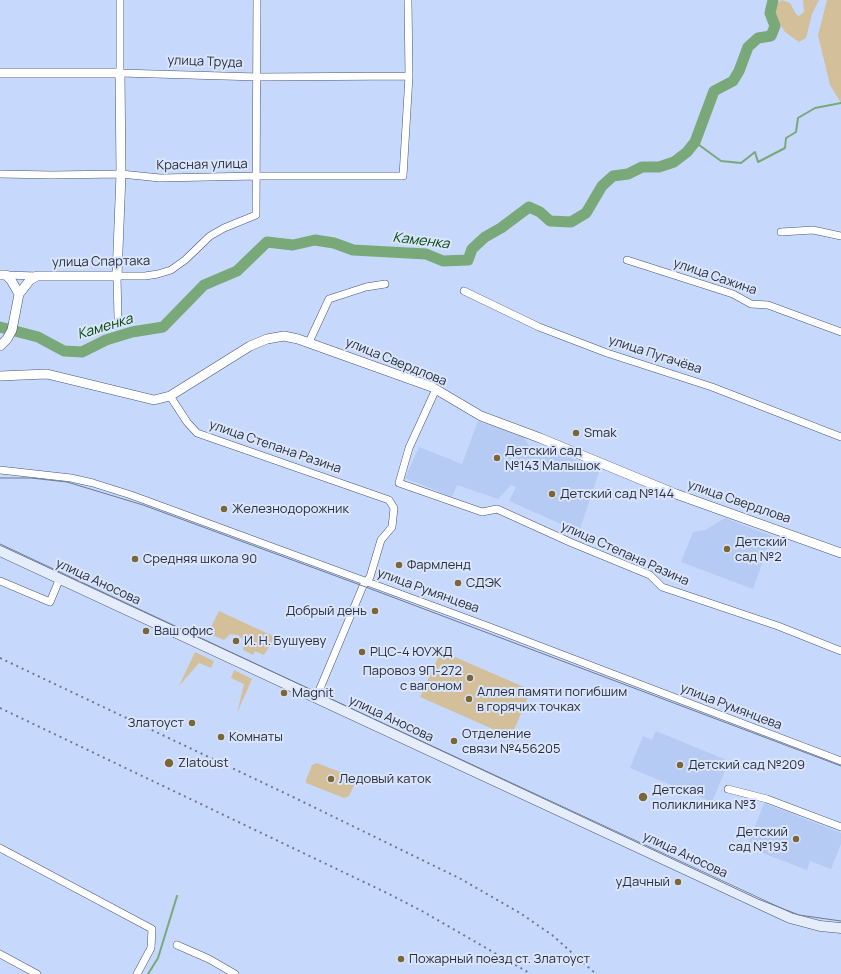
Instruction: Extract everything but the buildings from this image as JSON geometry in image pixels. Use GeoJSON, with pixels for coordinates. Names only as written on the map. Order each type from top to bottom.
{"type":"FeatureCollection","features":[{"type":"Feature","properties":{"kind":"main road","name":"улица Аносова"},"geometry":{"type":"LineString","coordinates":[[0,551],[790,918],[820,926],[841,928]]}},
{"type":"Feature","properties":{"kind":"street"},"geometry":{"type":"LineString","coordinates":[[118,319],[117,276],[121,174],[120,0]]}},
{"type":"Feature","properties":{"kind":"street"},"geometry":{"type":"LineString","coordinates":[[257,0],[257,176]]}},
{"type":"Feature","properties":{"kind":"street"},"geometry":{"type":"LineString","coordinates":[[408,0],[409,76]]}},
{"type":"Feature","properties":{"kind":"street","name":"улица Труда"},"geometry":{"type":"LineString","coordinates":[[0,73],[120,73],[258,77],[409,76]]}},
{"type":"Feature","properties":{"kind":"street","name":"Красная улица"},"geometry":{"type":"LineString","coordinates":[[0,174],[121,174],[160,178],[257,176],[404,176],[409,76]]}},
{"type":"Feature","properties":{"kind":"street","name":"улица Спартака"},"geometry":{"type":"LineString","coordinates":[[3,275],[145,276],[171,270],[185,260],[210,236],[256,214],[257,176]]}},
{"type":"Feature","properties":{"kind":"street"},"geometry":{"type":"LineString","coordinates":[[781,232],[813,230],[841,236]]}},
{"type":"Feature","properties":{"kind":"street","name":"улица Сажина"},"geometry":{"type":"LineString","coordinates":[[627,260],[733,294],[751,304],[768,305],[841,332]]}},
{"type":"Feature","properties":{"kind":"street"},"geometry":{"type":"LineString","coordinates":[[3,275],[11,280],[20,294]]}},
{"type":"Feature","properties":{"kind":"street"},"geometry":{"type":"LineString","coordinates":[[3,343],[15,319],[20,294],[30,280],[37,276]]}},
{"type":"Feature","properties":{"kind":"street"},"geometry":{"type":"LineString","coordinates":[[309,342],[330,299],[366,287],[385,284]]}},
{"type":"Feature","properties":{"kind":"street","name":"улица Пугачёва"},"geometry":{"type":"LineString","coordinates":[[464,291],[539,327],[608,353],[712,387],[841,437]]}},
{"type":"Feature","properties":{"kind":"street","name":"улица Свердлова"},"geometry":{"type":"LineString","coordinates":[[170,396],[250,346],[267,339],[284,336],[309,342],[436,389],[481,416],[540,438],[676,494],[841,553]]}},
{"type":"Feature","properties":{"kind":"street"},"geometry":{"type":"LineString","coordinates":[[0,376],[47,374],[139,398],[154,400],[170,396]]}},
{"type":"Feature","properties":{"kind":"street","name":"улица Степана Разина"},"geometry":{"type":"LineString","coordinates":[[436,389],[409,448],[399,482],[482,512],[497,509],[572,544],[650,575],[662,586],[778,626],[841,651]]}},
{"type":"Feature","properties":{"kind":"street","name":"улица Степана Разина"},"geometry":{"type":"LineString","coordinates":[[170,396],[187,422],[197,433],[389,500],[394,508],[392,527],[382,540],[370,577],[367,581]]}},
{"type":"Feature","properties":{"kind":"street","name":"улица Румянцева"},"geometry":{"type":"LineString","coordinates":[[0,470],[71,478],[93,483],[367,581],[841,761]]}},
{"type":"Feature","properties":{"kind":"street"},"geometry":{"type":"LineString","coordinates":[[0,581],[50,602],[60,578]]}},
{"type":"Feature","properties":{"kind":"street"},"geometry":{"type":"LineString","coordinates":[[316,698],[367,581]]}},
{"type":"Feature","properties":{"kind":"street"},"geometry":{"type":"LineString","coordinates":[[728,789],[767,800],[841,827]]}},
{"type":"Feature","properties":{"kind":"street"},"geometry":{"type":"LineString","coordinates":[[0,848],[152,929],[151,948],[137,974]]}},
{"type":"Feature","properties":{"kind":"street"},"geometry":{"type":"LineString","coordinates":[[177,945],[235,974]]}},
{"type":"Feature","properties":{"kind":"street"},"geometry":{"type":"LineString","coordinates":[[0,954],[37,974]]}},
{"type":"Feature","properties":{"kind":"shaded area"},"geometry":{"type":"Polygon","coordinates":[[[782,0],[790,3],[796,14],[799,16],[804,12],[803,0],[819,0],[812,14],[806,38],[799,42],[785,32],[776,18],[776,4],[782,0]]]}},
{"type":"Feature","properties":{"kind":"shaded area"},"geometry":{"type":"Polygon","coordinates":[[[827,0],[841,0],[841,103],[830,85],[818,35],[827,0]]]}},
{"type":"Feature","properties":{"kind":"shaded area"},"geometry":{"type":"Polygon","coordinates":[[[478,421],[523,436],[533,451],[536,445],[600,469],[579,532],[509,501],[516,487],[511,485],[498,499],[457,485],[452,497],[405,478],[419,447],[462,464],[478,421]]]}},
{"type":"Feature","properties":{"kind":"shaded area","name":"Детский сад №2"},"geometry":{"type":"Polygon","coordinates":[[[725,518],[772,536],[753,589],[681,562],[693,532],[705,530],[725,518]]]}},
{"type":"Feature","properties":{"kind":"shaded area"},"geometry":{"type":"Polygon","coordinates":[[[219,611],[275,637],[264,655],[255,651],[253,655],[243,650],[244,640],[238,635],[230,634],[224,640],[208,633],[219,611]]]}},
{"type":"Feature","properties":{"kind":"shaded area"},"geometry":{"type":"Polygon","coordinates":[[[441,651],[531,690],[511,737],[420,697],[441,651]]]}},
{"type":"Feature","properties":{"kind":"shaded area"},"geometry":{"type":"Polygon","coordinates":[[[195,652],[214,661],[211,668],[199,663],[179,686],[195,652]]]}},
{"type":"Feature","properties":{"kind":"shaded area"},"geometry":{"type":"Polygon","coordinates":[[[234,670],[252,679],[237,713],[244,684],[231,678],[234,670]]]}},
{"type":"Feature","properties":{"kind":"shaded area","name":"Детский сад №209"},"geometry":{"type":"Polygon","coordinates":[[[656,731],[729,761],[712,802],[630,768],[643,736],[652,740],[656,731]]]}},
{"type":"Feature","properties":{"kind":"shaded area","name":"Ледовый каток"},"geometry":{"type":"Polygon","coordinates":[[[317,763],[355,778],[356,781],[349,796],[344,798],[306,783],[312,765],[317,763]]]}},
{"type":"Feature","properties":{"kind":"shaded area","name":"Детский сад №193"},"geometry":{"type":"Polygon","coordinates":[[[764,803],[841,833],[841,844],[831,869],[810,861],[807,870],[747,847],[764,803]]]}},
{"type":"Feature","properties":{"kind":"waterway","name":"Каменка"},"geometry":{"type":"LineString","coordinates":[[0,327],[38,337],[64,351],[82,352],[106,340],[132,332],[163,327],[204,285],[237,271],[267,242],[293,245],[315,240],[334,243],[353,250],[426,254],[443,261],[468,260],[472,249],[485,237],[501,228],[529,207],[540,212],[550,221],[571,222],[586,213],[602,186],[613,176],[628,174],[642,167],[659,167],[674,162],[687,152],[695,142],[714,91],[733,81],[739,71],[748,47],[758,38],[771,36],[775,26],[770,13],[773,0]]}},
{"type":"Feature","properties":{"kind":"waterway"},"geometry":{"type":"LineString","coordinates":[[695,142],[721,161],[741,163],[755,152],[758,162],[785,148],[786,138],[796,132],[798,118],[815,108],[841,103]]}},
{"type":"Feature","properties":{"kind":"waterway"},"geometry":{"type":"LineString","coordinates":[[148,974],[158,958],[177,896]]}},
{"type":"Feature","properties":{"kind":"tram line"},"geometry":{"type":"LineString","coordinates":[[0,478],[31,478],[67,482],[143,505],[841,766]]}},
{"type":"Feature","properties":{"kind":"tram line"},"geometry":{"type":"LineString","coordinates":[[0,544],[758,899],[799,915],[841,921]]}},
{"type":"Feature","properties":{"kind":"railway"},"geometry":{"type":"LineString","coordinates":[[0,658],[293,797],[459,878],[520,913],[552,935],[596,974]]}},
{"type":"Feature","properties":{"kind":"railway"},"geometry":{"type":"LineString","coordinates":[[0,708],[389,894],[422,911],[531,974]]}},
{"type":"Feature","properties":{"kind":"place","name":"Smak"},"geometry":{"type":"Point","coordinates":[576,433]}},
{"type":"Feature","properties":{"kind":"place","name":"Детский сад №143 Малышок"},"geometry":{"type":"Point","coordinates":[497,458]}},
{"type":"Feature","properties":{"kind":"place","name":"Детский сад №144"},"geometry":{"type":"Point","coordinates":[552,494]}},
{"type":"Feature","properties":{"kind":"place","name":"Железнодорожник"},"geometry":{"type":"Point","coordinates":[224,509]}},
{"type":"Feature","properties":{"kind":"place","name":"Детский сад №2"},"geometry":{"type":"Point","coordinates":[727,549]}},
{"type":"Feature","properties":{"kind":"place","name":"Средняя школа 90"},"geometry":{"type":"Point","coordinates":[135,559]}},
{"type":"Feature","properties":{"kind":"place","name":"Фармленд"},"geometry":{"type":"Point","coordinates":[399,565]}},
{"type":"Feature","properties":{"kind":"place","name":"СДЭК"},"geometry":{"type":"Point","coordinates":[458,583]}},
{"type":"Feature","properties":{"kind":"place","name":"Добрый день"},"geometry":{"type":"Point","coordinates":[375,611]}},
{"type":"Feature","properties":{"kind":"place","name":"Ваш офис"},"geometry":{"type":"Point","coordinates":[146,631]}},
{"type":"Feature","properties":{"kind":"place","name":"И. Н. Бушуеву"},"geometry":{"type":"Point","coordinates":[236,641]}},
{"type":"Feature","properties":{"kind":"place","name":"РЦС-4 ЮУЖД"},"geometry":{"type":"Point","coordinates":[362,652]}},
{"type":"Feature","properties":{"kind":"place","name":"Паровоз 9П-272 с вагоном"},"geometry":{"type":"Point","coordinates":[470,678]}},
{"type":"Feature","properties":{"kind":"place","name":"Magnit"},"geometry":{"type":"Point","coordinates":[284,693]}},
{"type":"Feature","properties":{"kind":"place","name":"Аллея памяти погибшим в горячих точках"},"geometry":{"type":"Point","coordinates":[469,699]}},
{"type":"Feature","properties":{"kind":"place","name":"Златоуст"},"geometry":{"type":"Point","coordinates":[192,723]}},
{"type":"Feature","properties":{"kind":"place","name":"Комнаты"},"geometry":{"type":"Point","coordinates":[221,737]}},
{"type":"Feature","properties":{"kind":"place","name":"Отделение связи №456205"},"geometry":{"type":"Point","coordinates":[454,741]}},
{"type":"Feature","properties":{"kind":"place","name":"Zlatoust"},"geometry":{"type":"Point","coordinates":[169,763]}},
{"type":"Feature","properties":{"kind":"place","name":"Детский сад №209"},"geometry":{"type":"Point","coordinates":[680,765]}},
{"type":"Feature","properties":{"kind":"place","name":"Ледовый каток"},"geometry":{"type":"Point","coordinates":[331,779]}},
{"type":"Feature","properties":{"kind":"place","name":"Детская поликлиника №3"},"geometry":{"type":"Point","coordinates":[643,797]}},
{"type":"Feature","properties":{"kind":"place","name":"Детский сад №193"},"geometry":{"type":"Point","coordinates":[796,839]}},
{"type":"Feature","properties":{"kind":"place","name":"уДачный"},"geometry":{"type":"Point","coordinates":[678,882]}},
{"type":"Feature","properties":{"kind":"place","name":"Пожарный поезд ст. Златоуст"},"geometry":{"type":"Point","coordinates":[401,959]}}]}
